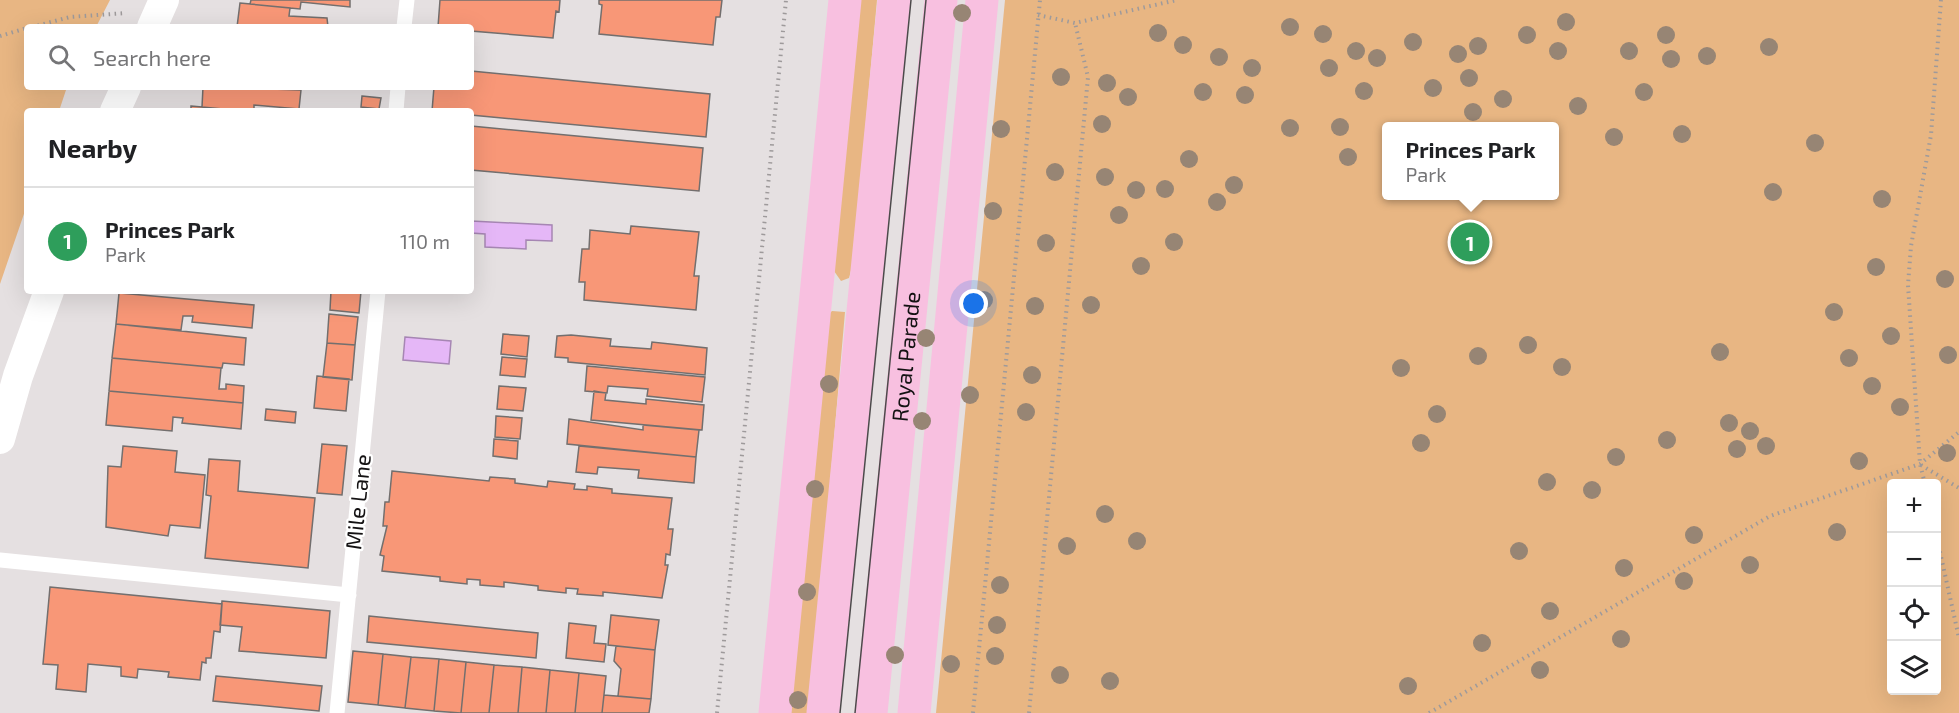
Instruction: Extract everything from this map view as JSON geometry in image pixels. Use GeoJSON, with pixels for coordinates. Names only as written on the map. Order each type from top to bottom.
{"type":"FeatureCollection","features":[{"type":"Feature","properties":{"kind":"highway"},"geometry":{"type":"LineString","coordinates":[[775,713],[845,0]]}},
{"type":"Feature","properties":{"kind":"highway","name":"Royal Parade"},"geometry":{"type":"LineString","coordinates":[[824,713],[894,0]]}},
{"type":"Feature","properties":{"kind":"highway","name":"Royal Parade"},"geometry":{"type":"LineString","coordinates":[[871,713],[941,0]]}},
{"type":"Feature","properties":{"kind":"highway","name":"Royal Parade"},"geometry":{"type":"LineString","coordinates":[[914,713],[982,0]]}},
{"type":"Feature","properties":{"kind":"highway"},"geometry":{"type":"LineString","coordinates":[[920,217],[961,223]]}},
{"type":"Feature","properties":{"kind":"highway"},"geometry":{"type":"LineString","coordinates":[[815,306],[863,312]]}},
{"type":"Feature","properties":{"kind":"street"},"geometry":{"type":"LineString","coordinates":[[116,108],[125,90]]}},
{"type":"Feature","properties":{"kind":"street"},"geometry":{"type":"LineString","coordinates":[[0,439],[18,376],[48,294]]}},
{"type":"Feature","properties":{"kind":"lane"},"geometry":{"type":"LineString","coordinates":[[404,24],[407,0]]}},
{"type":"Feature","properties":{"kind":"lane"},"geometry":{"type":"LineString","coordinates":[[396,108],[398,90]]}},
{"type":"Feature","properties":{"kind":"lane","name":"Mile Lane"},"geometry":{"type":"LineString","coordinates":[[337,713],[378,294]]}},
{"type":"Feature","properties":{"kind":"lane"},"geometry":{"type":"LineString","coordinates":[[0,560],[349,595]]}},
{"type":"Feature","properties":{"kind":"path"},"geometry":{"type":"LineString","coordinates":[[717,713],[786,0]]}},
{"type":"Feature","properties":{"kind":"path"},"geometry":{"type":"LineString","coordinates":[[973,713],[1040,0]]}},
{"type":"Feature","properties":{"kind":"path"},"geometry":{"type":"LineString","coordinates":[[1038,15],[1075,24],[1177,0]]}},
{"type":"Feature","properties":{"kind":"path"},"geometry":{"type":"LineString","coordinates":[[1924,479],[1920,464],[1908,285],[1911,246],[1931,135],[1941,0]]}},
{"type":"Feature","properties":{"kind":"path"},"geometry":{"type":"LineString","coordinates":[[43,24],[70,17],[159,12]]}},
{"type":"Feature","properties":{"kind":"path"},"geometry":{"type":"LineString","coordinates":[[1029,713],[1088,77],[1075,24]]}},
{"type":"Feature","properties":{"kind":"path"},"geometry":{"type":"LineString","coordinates":[[0,36],[24,29]]}},
{"type":"Feature","properties":{"kind":"path"},"geometry":{"type":"LineString","coordinates":[[1429,713],[1770,516],[1920,464],[1959,432]]}},
{"type":"Feature","properties":{"kind":"path"},"geometry":{"type":"LineString","coordinates":[[1920,464],[1959,488]]}},
{"type":"Feature","properties":{"kind":"path"},"geometry":{"type":"LineString","coordinates":[[1941,557],[1959,638]]}},
{"type":"Feature","properties":{"kind":"shaded area"},"geometry":{"type":"Polygon","coordinates":[[[0,0],[110,0],[98,24],[24,24],[24,90],[66,90],[60,108],[24,108],[24,214],[0,284],[0,0]]]}},
{"type":"Feature","properties":{"kind":"shaded area"},"geometry":{"type":"Polygon","coordinates":[[[860,0],[877,0],[853,263],[849,278],[841,281],[834,271],[860,0]]]}},
{"type":"Feature","properties":{"kind":"shaded area"},"geometry":{"type":"Polygon","coordinates":[[[1005,0],[1959,0],[1959,713],[936,713],[1005,0]]]}},
{"type":"Feature","properties":{"kind":"shaded area"},"geometry":{"type":"Polygon","coordinates":[[[474,221],[552,225],[552,241],[526,240],[526,249],[485,247],[485,234],[474,233],[474,221]]]}},
{"type":"Feature","properties":{"kind":"shaded area"},"geometry":{"type":"Polygon","coordinates":[[[832,311],[845,312],[810,713],[789,713],[829,314],[832,311]]]}},
{"type":"Feature","properties":{"kind":"shaded area"},"geometry":{"type":"Polygon","coordinates":[[[405,337],[451,341],[449,364],[403,360],[405,337]]]}},
{"type":"Feature","properties":{"kind":"building"},"geometry":{"type":"Polygon","coordinates":[[[251,0],[350,0],[350,7],[301,2],[300,9],[250,4],[251,0]]]}},
{"type":"Feature","properties":{"kind":"building"},"geometry":{"type":"Polygon","coordinates":[[[440,0],[560,0],[559,12],[556,11],[553,38],[474,31],[474,24],[438,24],[440,0]]]}},
{"type":"Feature","properties":{"kind":"building"},"geometry":{"type":"Polygon","coordinates":[[[599,0],[722,0],[720,17],[716,17],[713,45],[599,34],[602,5],[599,4],[599,0]]]}},
{"type":"Feature","properties":{"kind":"building"},"geometry":{"type":"Polygon","coordinates":[[[240,3],[290,8],[289,16],[327,18],[328,24],[237,24],[240,3]]]}},
{"type":"Feature","properties":{"kind":"building"},"geometry":{"type":"Polygon","coordinates":[[[474,71],[710,94],[706,137],[474,115],[474,108],[432,108],[434,90],[474,90],[474,71]]]}},
{"type":"Feature","properties":{"kind":"building"},"geometry":{"type":"Polygon","coordinates":[[[203,90],[301,90],[299,108],[254,105],[254,108],[202,107],[203,90]]]}},
{"type":"Feature","properties":{"kind":"building"},"geometry":{"type":"Polygon","coordinates":[[[362,96],[381,98],[379,108],[361,107],[362,96]]]}},
{"type":"Feature","properties":{"kind":"building"},"geometry":{"type":"Polygon","coordinates":[[[474,126],[703,148],[699,191],[474,170],[474,126]]]}},
{"type":"Feature","properties":{"kind":"building"},"geometry":{"type":"Polygon","coordinates":[[[631,226],[699,232],[694,276],[699,276],[696,310],[584,300],[585,282],[579,282],[582,249],[589,249],[590,230],[630,234],[631,226]]]}},
{"type":"Feature","properties":{"kind":"building"},"geometry":{"type":"Polygon","coordinates":[[[119,294],[254,305],[252,328],[192,322],[193,316],[183,316],[181,330],[116,324],[119,294]]]}},
{"type":"Feature","properties":{"kind":"building"},"geometry":{"type":"Polygon","coordinates":[[[331,294],[361,294],[359,313],[330,310],[331,294]]]}},
{"type":"Feature","properties":{"kind":"building"},"geometry":{"type":"Polygon","coordinates":[[[329,314],[358,317],[355,345],[327,343],[329,314]]]}},
{"type":"Feature","properties":{"kind":"building"},"geometry":{"type":"Polygon","coordinates":[[[116,324],[246,338],[244,365],[223,363],[222,368],[112,358],[116,324]]]}},
{"type":"Feature","properties":{"kind":"building"},"geometry":{"type":"Polygon","coordinates":[[[503,334],[529,336],[527,357],[501,354],[503,334]]]}},
{"type":"Feature","properties":{"kind":"building"},"geometry":{"type":"Polygon","coordinates":[[[557,336],[611,339],[610,346],[651,349],[652,342],[707,348],[705,375],[568,362],[568,358],[555,357],[557,336]]]}},
{"type":"Feature","properties":{"kind":"building"},"geometry":{"type":"Polygon","coordinates":[[[327,343],[355,345],[352,380],[323,377],[327,343]]]}},
{"type":"Feature","properties":{"kind":"building"},"geometry":{"type":"Polygon","coordinates":[[[502,357],[527,359],[525,377],[500,375],[502,357]]]}},
{"type":"Feature","properties":{"kind":"building"},"geometry":{"type":"Polygon","coordinates":[[[112,358],[221,368],[219,389],[226,389],[226,384],[244,386],[243,403],[109,391],[112,358]]]}},
{"type":"Feature","properties":{"kind":"building"},"geometry":{"type":"Polygon","coordinates":[[[587,366],[705,377],[702,402],[647,396],[648,389],[608,386],[607,393],[585,391],[587,366]]]}},
{"type":"Feature","properties":{"kind":"building"},"geometry":{"type":"Polygon","coordinates":[[[317,376],[349,379],[346,411],[314,408],[317,376]]]}},
{"type":"Feature","properties":{"kind":"building"},"geometry":{"type":"Polygon","coordinates":[[[499,386],[526,388],[523,411],[497,409],[499,386]]]}},
{"type":"Feature","properties":{"kind":"building"},"geometry":{"type":"Polygon","coordinates":[[[109,391],[243,403],[241,429],[182,423],[183,418],[173,417],[172,431],[106,425],[109,391]]]}},
{"type":"Feature","properties":{"kind":"building"},"geometry":{"type":"Polygon","coordinates":[[[594,391],[606,393],[605,400],[646,404],[646,399],[704,405],[702,430],[591,420],[594,391]]]}},
{"type":"Feature","properties":{"kind":"building"},"geometry":{"type":"Polygon","coordinates":[[[266,409],[296,412],[295,423],[265,420],[266,409]]]}},
{"type":"Feature","properties":{"kind":"building"},"geometry":{"type":"Polygon","coordinates":[[[496,416],[522,418],[520,439],[495,437],[496,416]]]}},
{"type":"Feature","properties":{"kind":"building"},"geometry":{"type":"Polygon","coordinates":[[[569,419],[643,430],[643,425],[699,430],[696,457],[567,444],[569,419]]]}},
{"type":"Feature","properties":{"kind":"building"},"geometry":{"type":"Polygon","coordinates":[[[494,439],[518,441],[517,459],[493,456],[494,439]]]}},
{"type":"Feature","properties":{"kind":"building"},"geometry":{"type":"Polygon","coordinates":[[[322,444],[347,446],[342,495],[317,493],[322,444]]]}},
{"type":"Feature","properties":{"kind":"building"},"geometry":{"type":"Polygon","coordinates":[[[123,446],[177,451],[175,472],[205,475],[200,528],[170,525],[168,536],[106,527],[108,466],[121,467],[123,446]]]}},
{"type":"Feature","properties":{"kind":"building"},"geometry":{"type":"Polygon","coordinates":[[[579,446],[696,457],[694,483],[638,478],[639,470],[598,467],[597,474],[576,472],[579,446]]]}},
{"type":"Feature","properties":{"kind":"building"},"geometry":{"type":"Polygon","coordinates":[[[209,459],[240,461],[238,491],[315,498],[308,568],[205,558],[211,496],[206,495],[209,459]]]}},
{"type":"Feature","properties":{"kind":"building"},"geometry":{"type":"Polygon","coordinates":[[[392,471],[489,481],[490,477],[515,479],[515,483],[547,487],[548,481],[575,484],[574,489],[587,490],[587,486],[612,489],[612,493],[672,498],[668,529],[673,529],[670,555],[666,554],[665,565],[668,565],[662,598],[603,592],[603,596],[577,594],[578,589],[566,588],[566,593],[538,590],[538,586],[504,582],[504,587],[480,585],[480,580],[467,579],[467,584],[440,581],[440,577],[382,571],[384,556],[380,555],[387,526],[383,526],[385,502],[389,502],[392,471]]]}},
{"type":"Feature","properties":{"kind":"building"},"geometry":{"type":"Polygon","coordinates":[[[50,587],[222,604],[220,632],[214,631],[211,658],[206,658],[206,663],[202,662],[200,680],[168,677],[169,672],[138,669],[137,678],[121,676],[121,667],[88,664],[86,692],[56,689],[58,665],[43,664],[50,587]]]}},
{"type":"Feature","properties":{"kind":"building"},"geometry":{"type":"Polygon","coordinates":[[[222,601],[330,611],[326,658],[239,651],[242,627],[220,625],[222,601]]]}},
{"type":"Feature","properties":{"kind":"building"},"geometry":{"type":"Polygon","coordinates":[[[611,615],[659,620],[655,650],[608,645],[611,615]]]}},
{"type":"Feature","properties":{"kind":"building"},"geometry":{"type":"Polygon","coordinates":[[[369,616],[538,633],[536,658],[367,642],[369,616]]]}},
{"type":"Feature","properties":{"kind":"building"},"geometry":{"type":"Polygon","coordinates":[[[569,623],[596,626],[594,643],[606,644],[604,662],[566,658],[569,623]]]}},
{"type":"Feature","properties":{"kind":"building"},"geometry":{"type":"Polygon","coordinates":[[[616,646],[655,650],[651,699],[618,696],[621,669],[614,661],[616,646]]]}},
{"type":"Feature","properties":{"kind":"building"},"geometry":{"type":"Polygon","coordinates":[[[353,651],[383,654],[378,705],[348,702],[353,651]]]}},
{"type":"Feature","properties":{"kind":"building"},"geometry":{"type":"Polygon","coordinates":[[[383,654],[411,657],[405,708],[378,705],[383,654]]]}},
{"type":"Feature","properties":{"kind":"building"},"geometry":{"type":"Polygon","coordinates":[[[411,657],[439,659],[434,711],[405,708],[411,657]]]}},
{"type":"Feature","properties":{"kind":"building"},"geometry":{"type":"Polygon","coordinates":[[[439,659],[466,662],[461,713],[434,711],[439,659]]]}},
{"type":"Feature","properties":{"kind":"building"},"geometry":{"type":"Polygon","coordinates":[[[466,662],[494,665],[489,713],[461,713],[466,662]]]}},
{"type":"Feature","properties":{"kind":"building"},"geometry":{"type":"Polygon","coordinates":[[[494,665],[522,667],[518,713],[489,713],[494,665]]]}},
{"type":"Feature","properties":{"kind":"building"},"geometry":{"type":"Polygon","coordinates":[[[522,667],[550,670],[546,713],[518,713],[522,667]]]}},
{"type":"Feature","properties":{"kind":"building"},"geometry":{"type":"Polygon","coordinates":[[[550,670],[579,673],[575,713],[546,713],[550,670]]]}},
{"type":"Feature","properties":{"kind":"building"},"geometry":{"type":"Polygon","coordinates":[[[579,673],[606,676],[602,713],[575,713],[579,673]]]}},
{"type":"Feature","properties":{"kind":"building"},"geometry":{"type":"Polygon","coordinates":[[[216,676],[322,686],[319,711],[213,701],[216,676]]]}},
{"type":"Feature","properties":{"kind":"building"},"geometry":{"type":"Polygon","coordinates":[[[604,695],[651,699],[649,713],[602,713],[604,695]]]}},
{"type":"Feature","properties":{"kind":"tram line"},"geometry":{"type":"LineString","coordinates":[[840,713],[911,0]]}},
{"type":"Feature","properties":{"kind":"tram line"},"geometry":{"type":"LineString","coordinates":[[855,713],[926,0]]}},
{"type":"Feature","properties":{"kind":"place","name":"Princes Park"},"geometry":{"type":"Point","coordinates":[1470,242]}}]}
